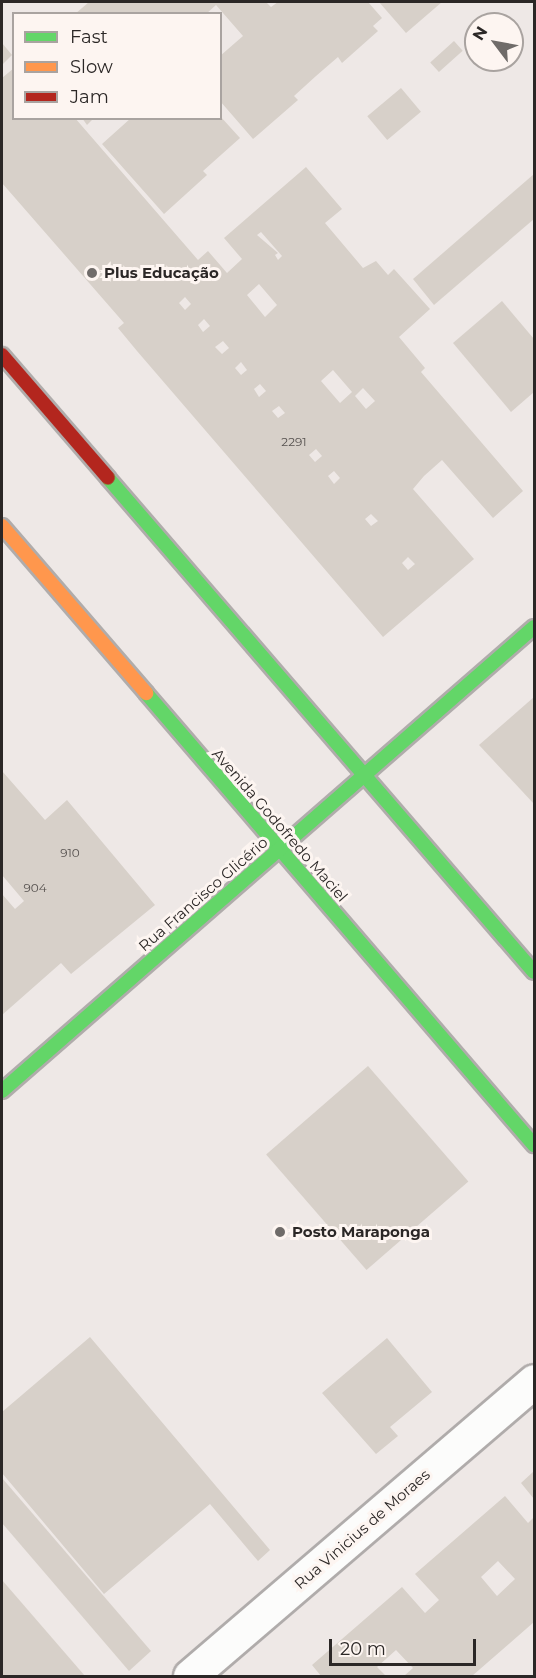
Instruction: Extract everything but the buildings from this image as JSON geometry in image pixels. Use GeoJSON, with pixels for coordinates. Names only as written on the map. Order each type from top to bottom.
{"type":"FeatureCollection","features":[{"type":"Feature","properties":{"kind":"main road"},"geometry":{"type":"LineString","coordinates":[[2,355],[534,972]]}},
{"type":"Feature","properties":{"kind":"main road","name":"Avenida Godofredo Maciel"},"geometry":{"type":"LineString","coordinates":[[2,526],[534,1145]]}},
{"type":"Feature","properties":{"kind":"main road","name":"Rua Francisco Glicério"},"geometry":{"type":"LineString","coordinates":[[2,1091],[534,627]]}},
{"type":"Feature","properties":{"kind":"street","name":"Rua Vinicius de Moraes"},"geometry":{"type":"LineString","coordinates":[[190,1677],[534,1381]]}},
{"type":"Feature","properties":{"kind":"traffic: fast"},"geometry":{"type":"LineString","coordinates":[[108,478],[534,972]]}},
{"type":"Feature","properties":{"kind":"traffic: fast"},"geometry":{"type":"LineString","coordinates":[[2,1091],[534,627]]}},
{"type":"Feature","properties":{"kind":"traffic: fast"},"geometry":{"type":"LineString","coordinates":[[146,693],[534,1145]]}},
{"type":"Feature","properties":{"kind":"traffic: slow"},"geometry":{"type":"LineString","coordinates":[[2,526],[146,693]]}},
{"type":"Feature","properties":{"kind":"traffic: jam"},"geometry":{"type":"LineString","coordinates":[[2,355],[108,478]]}},
{"type":"Feature","properties":{"kind":"place","name":"Plus Educação"},"geometry":{"type":"Point","coordinates":[92,273]}},
{"type":"Feature","properties":{"kind":"place","name":"Posto Maraponga"},"geometry":{"type":"Point","coordinates":[280,1232]}}]}
